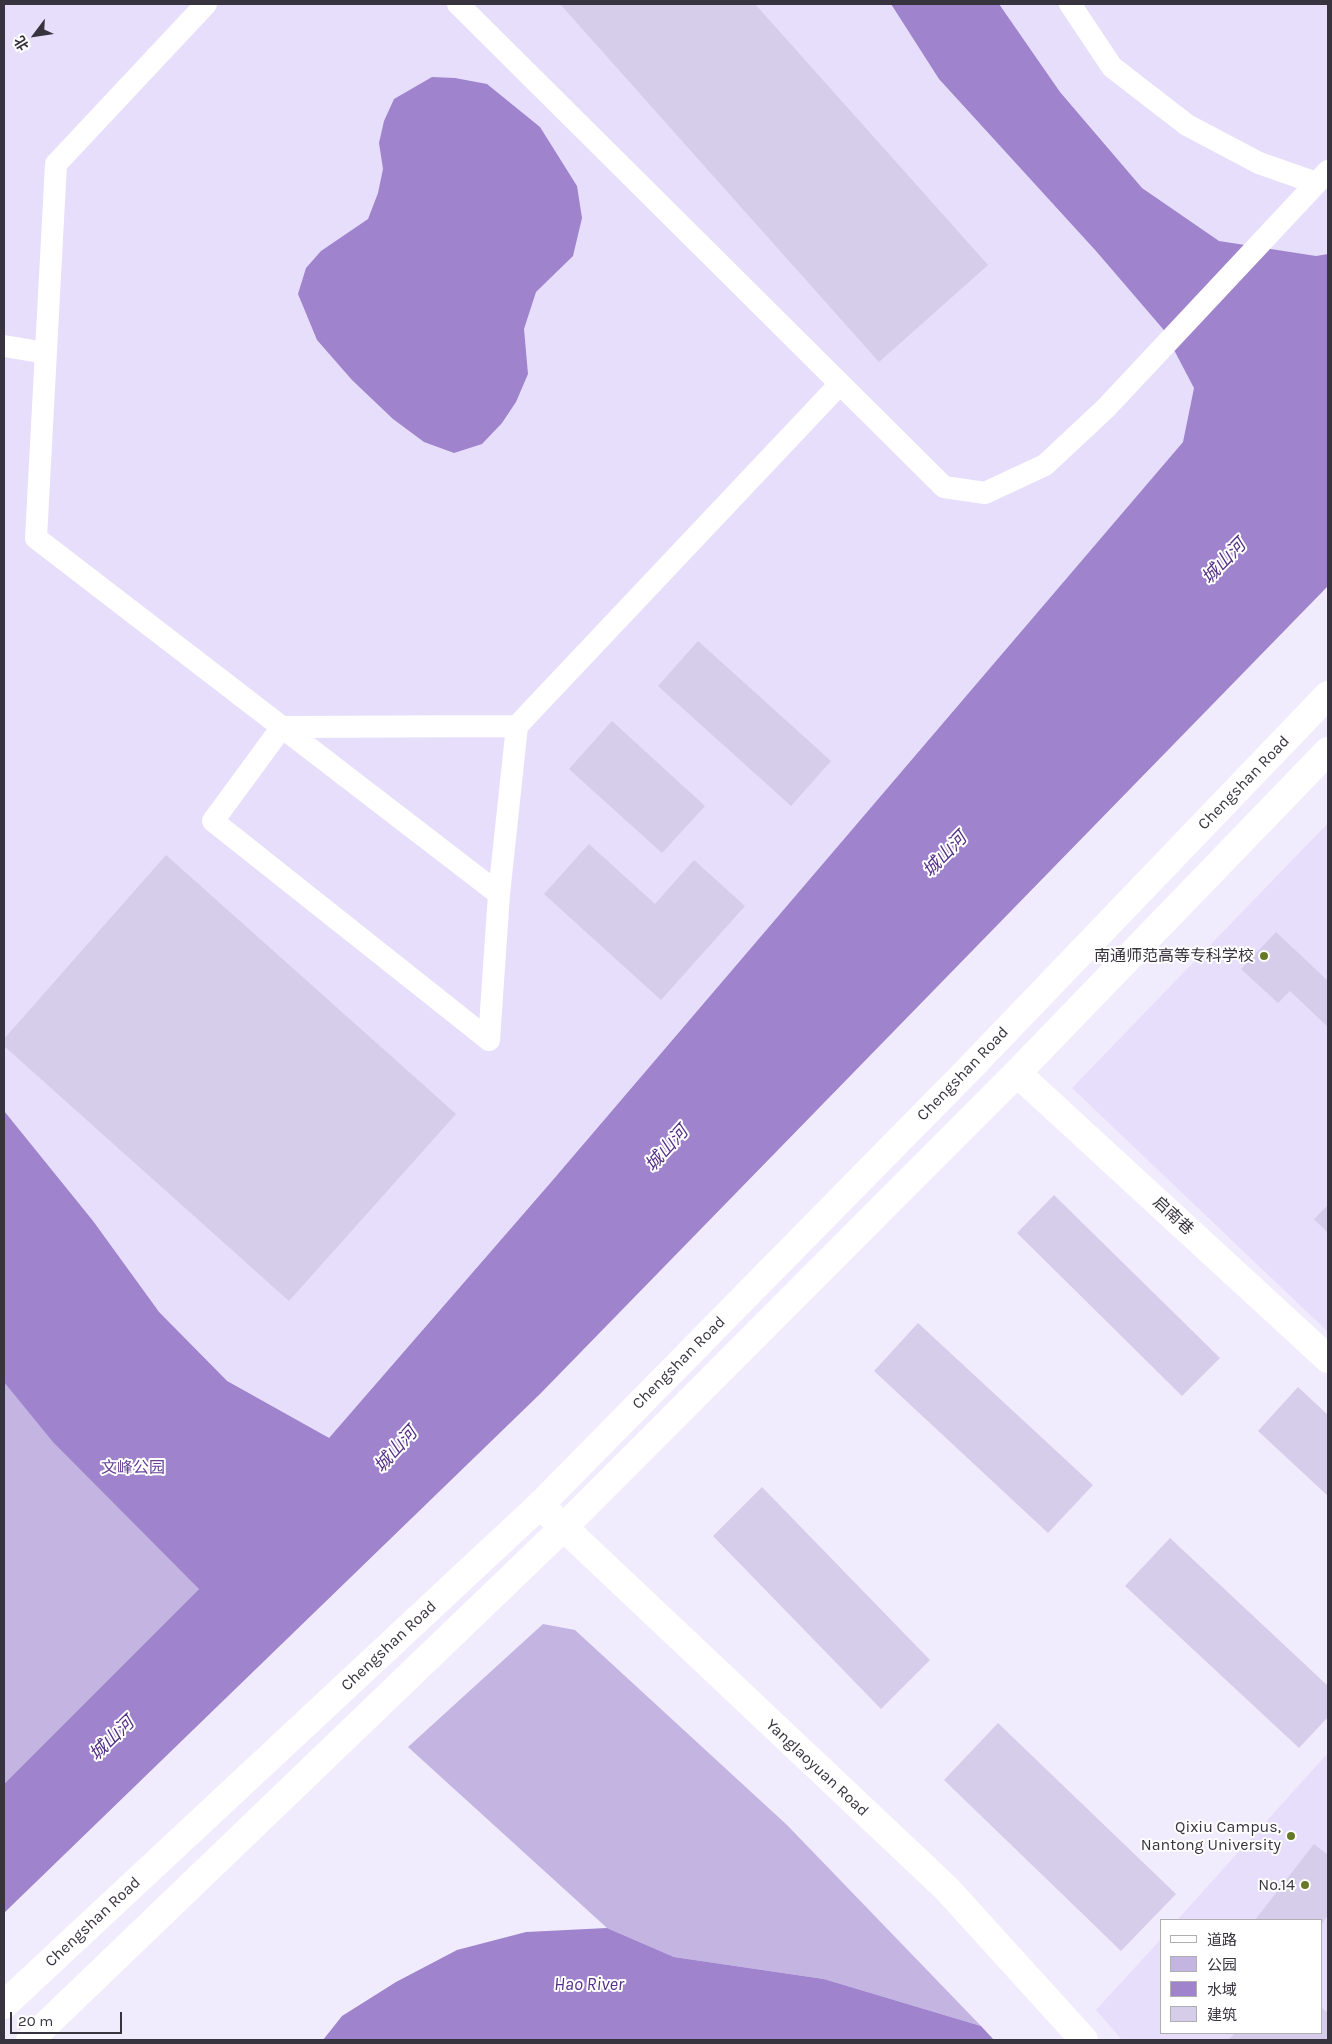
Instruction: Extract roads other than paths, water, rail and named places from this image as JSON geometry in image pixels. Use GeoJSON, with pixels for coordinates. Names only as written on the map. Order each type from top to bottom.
{"type":"FeatureCollection","features":[{"type":"Feature","properties":{"kind":"main road","name":"Chengshan Road"},"geometry":{"type":"LineString","coordinates":[[4,2005],[540,1505],[970,1068],[1328,695]]}},
{"type":"Feature","properties":{"kind":"main road"},"geometry":{"type":"LineString","coordinates":[[30,2040],[564,1528],[1017,1073],[1328,751]]}},
{"type":"Feature","properties":{"kind":"main road","name":"启南巷"},"geometry":{"type":"LineString","coordinates":[[1017,1073],[1328,1359]]}},
{"type":"Feature","properties":{"kind":"main road","name":"Yanglaoyuan Road"},"geometry":{"type":"LineString","coordinates":[[540,1505],[947,1889],[1084,2040]]}},
{"type":"Feature","properties":{"kind":"lane"},"geometry":{"type":"LineString","coordinates":[[206,4],[56,164],[36,538],[499,894]]}},
{"type":"Feature","properties":{"kind":"lane"},"geometry":{"type":"LineString","coordinates":[[458,4],[944,487],[986,493],[1045,465],[1106,408],[1268,232],[1322,177]]}},
{"type":"Feature","properties":{"kind":"lane"},"geometry":{"type":"LineString","coordinates":[[1070,4],[1112,67],[1187,125],[1259,163],[1322,177]]}},
{"type":"Feature","properties":{"kind":"lane"},"geometry":{"type":"LineString","coordinates":[[4,346],[46,353]]}},
{"type":"Feature","properties":{"kind":"lane"},"geometry":{"type":"LineString","coordinates":[[282,727],[213,821],[489,1040],[499,894],[517,726],[840,384]]}},
{"type":"Feature","properties":{"kind":"lane"},"geometry":{"type":"LineString","coordinates":[[282,727],[517,726]]}},
{"type":"Feature","properties":{"kind":"water","name":"城山河"},"geometry":{"type":"Polygon","coordinates":[[[891,4],[999,4],[1060,92],[1142,188],[1219,241],[1316,256],[1328,254],[1328,586],[540,1394],[4,1913],[4,1784],[199,1589],[53,1442],[4,1382],[4,1111],[93,1221],[159,1312],[227,1381],[329,1438],[552,1181],[1183,442],[1194,388],[1163,329],[1096,251],[939,79],[891,4]]]}},
{"type":"Feature","properties":{"kind":"water"},"geometry":{"type":"Polygon","coordinates":[[[432,77],[455,78],[487,84],[540,127],[577,186],[582,218],[573,256],[536,292],[524,329],[528,374],[516,402],[502,423],[482,444],[454,453],[424,442],[393,419],[352,380],[317,340],[298,294],[306,268],[321,251],[368,219],[378,193],[383,169],[379,143],[384,121],[394,99],[432,77]]]}},
{"type":"Feature","properties":{"kind":"water","name":"Hao River"},"geometry":{"type":"Polygon","coordinates":[[[607,1928],[674,1957],[824,1979],[981,2026],[994,2040],[323,2040],[342,2016],[396,1982],[457,1950],[526,1932],[607,1928]]]}},
{"type":"Feature","properties":{"kind":"place","name":"南通师范高等专科学校"},"geometry":{"type":"Point","coordinates":[1264,956]}},
{"type":"Feature","properties":{"kind":"place","name":"Qixiu Campus, Nantong University"},"geometry":{"type":"Point","coordinates":[1291,1836]}},
{"type":"Feature","properties":{"kind":"place","name":"No.14"},"geometry":{"type":"Point","coordinates":[1305,1885]}},
{"type":"Feature","properties":{"kind":"park label","name":"文峰公园"},"geometry":{"type":"Point","coordinates":[133,1468]}}]}
